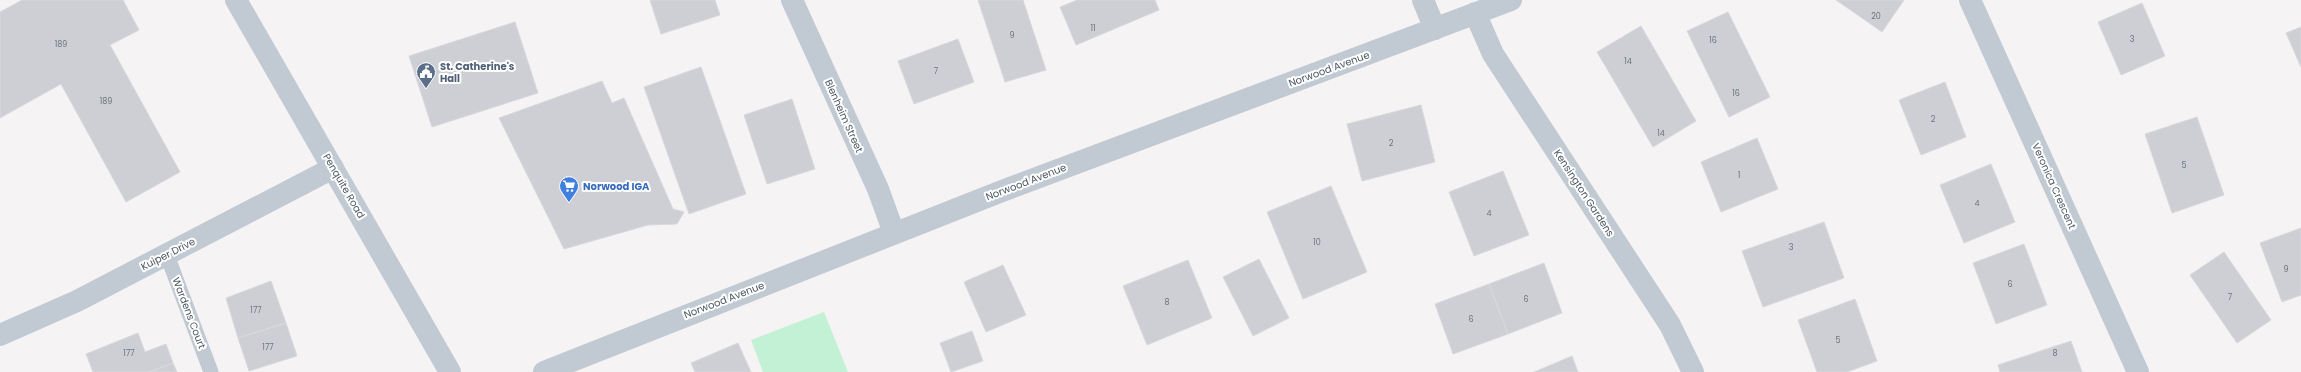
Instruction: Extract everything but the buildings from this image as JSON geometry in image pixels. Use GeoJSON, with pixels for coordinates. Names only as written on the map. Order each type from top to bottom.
{"type":"FeatureCollection","features":[{"type":"Feature","properties":{"kind":"street","name":"Penquite Road"},"geometry":{"type":"LineString","coordinates":[[236,0],[450,372]]}},
{"type":"Feature","properties":{"kind":"street","name":"Blenheim Street"},"geometry":{"type":"LineString","coordinates":[[792,0],[878,189],[894,233]]}},
{"type":"Feature","properties":{"kind":"street"},"geometry":{"type":"LineString","coordinates":[[1423,0],[1435,30]]}},
{"type":"Feature","properties":{"kind":"street","name":"Norwood Avenue"},"geometry":{"type":"LineString","coordinates":[[544,372],[997,192],[1435,30],[1511,0]]}},
{"type":"Feature","properties":{"kind":"street","name":"Veronica Crescent"},"geometry":{"type":"LineString","coordinates":[[1970,0],[2138,372]]}},
{"type":"Feature","properties":{"kind":"street","name":"Kensington Gardens"},"geometry":{"type":"LineString","coordinates":[[1476,13],[1493,54],[1670,325],[1693,372]]}},
{"type":"Feature","properties":{"kind":"street","name":"Kuiper Drive"},"geometry":{"type":"LineString","coordinates":[[0,335],[77,301],[333,168]]}},
{"type":"Feature","properties":{"kind":"lane","name":"Wardens Court"},"geometry":{"type":"LineString","coordinates":[[167,255],[211,372]]}},
{"type":"Feature","properties":{"kind":"green space"},"geometry":{"type":"Polygon","coordinates":[[[824,312],[848,372],[763,372],[751,340],[824,312]]]}},
{"type":"Feature","properties":{"kind":"place","name":"St. Catherine's Hall"},"geometry":{"type":"Point","coordinates":[426,89]}},
{"type":"Feature","properties":{"kind":"place","name":"Norwood IGA"},"geometry":{"type":"Point","coordinates":[569,203]}}]}
